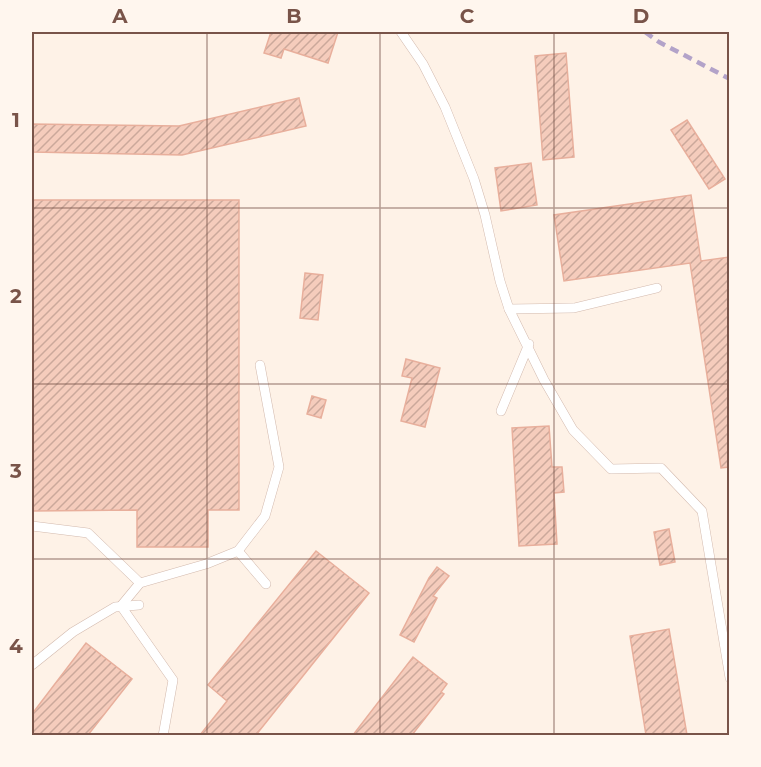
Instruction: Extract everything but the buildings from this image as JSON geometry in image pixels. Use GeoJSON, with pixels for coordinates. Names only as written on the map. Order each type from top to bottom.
{"type":"FeatureCollection","features":[{"type":"Feature","properties":{"kind":"lane"},"geometry":{"type":"LineString","coordinates":[[401,32],[423,64],[445,107],[474,178],[509,309],[544,380],[573,430],[611,469],[661,468],[702,511],[729,678]]}},
{"type":"Feature","properties":{"kind":"lane"},"geometry":{"type":"LineString","coordinates":[[509,309],[574,308],[657,288]]}},
{"type":"Feature","properties":{"kind":"lane"},"geometry":{"type":"LineString","coordinates":[[501,411],[528,344]]}},
{"type":"Feature","properties":{"kind":"lane"},"geometry":{"type":"LineString","coordinates":[[121,606],[141,583],[206,564],[238,551],[265,516],[279,467],[260,365]]}},
{"type":"Feature","properties":{"kind":"lane"},"geometry":{"type":"LineString","coordinates":[[32,526],[88,533],[141,583]]}},
{"type":"Feature","properties":{"kind":"lane"},"geometry":{"type":"LineString","coordinates":[[238,551],[266,584]]}},
{"type":"Feature","properties":{"kind":"lane"},"geometry":{"type":"LineString","coordinates":[[32,665],[73,632],[115,607],[139,605]]}},
{"type":"Feature","properties":{"kind":"lane"},"geometry":{"type":"LineString","coordinates":[[121,606],[172,680],[163,735]]}},
{"type":"Feature","properties":{"kind":"railway"},"geometry":{"type":"LineString","coordinates":[[645,32],[659,42],[730,79]]}}]}
